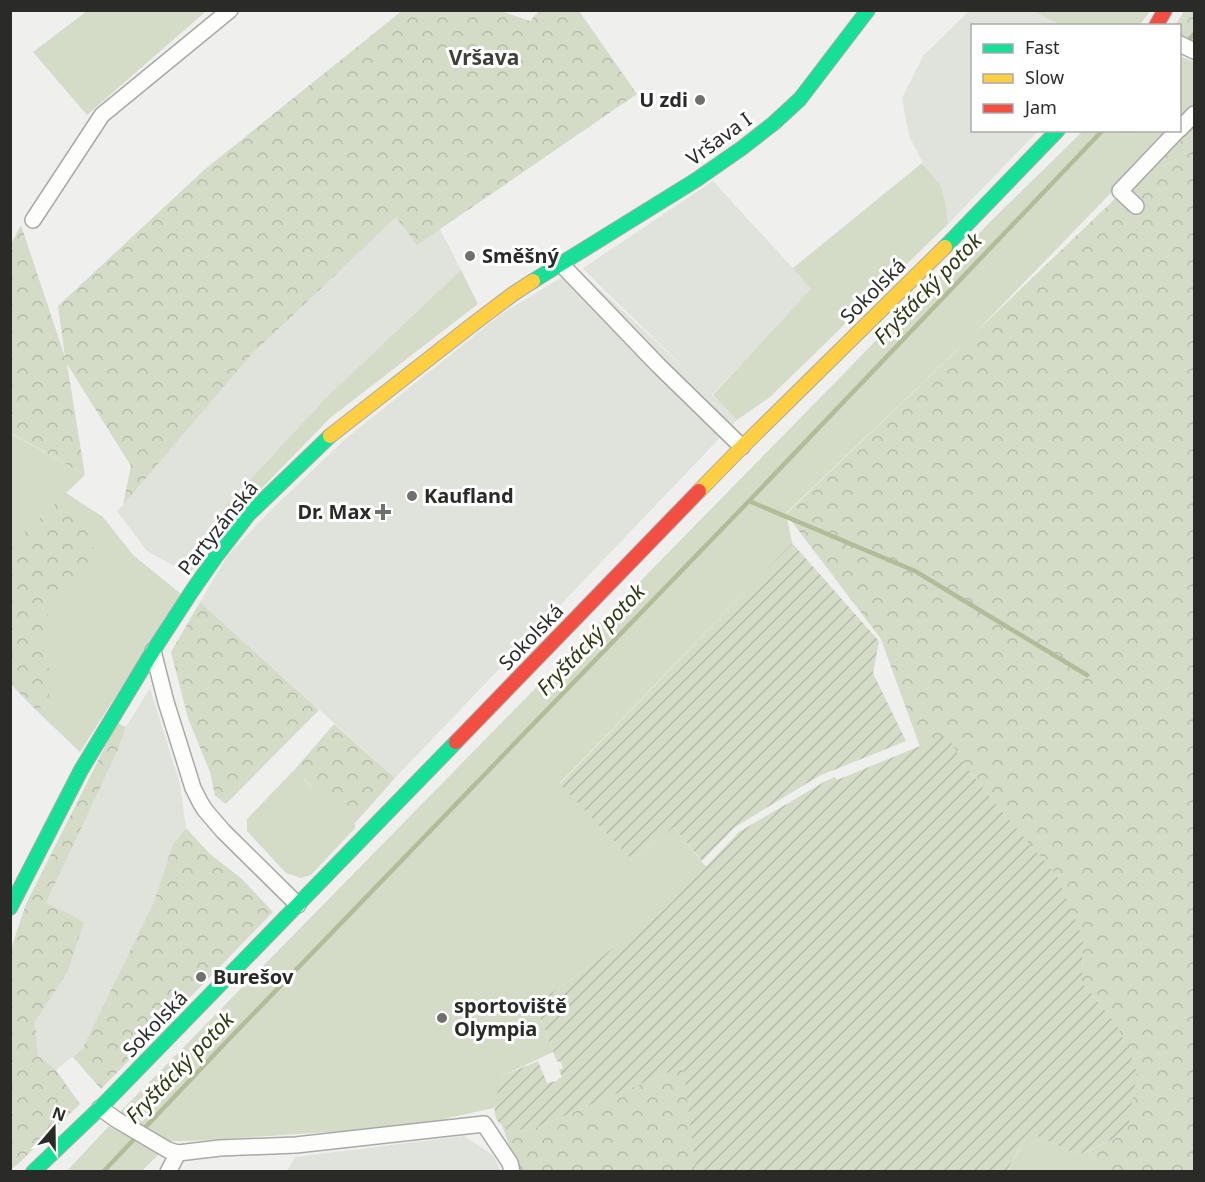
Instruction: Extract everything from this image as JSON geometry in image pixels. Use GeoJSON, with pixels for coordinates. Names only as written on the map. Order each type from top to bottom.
{"type":"FeatureCollection","features":[{"type":"Feature","properties":{"kind":"main road","name":"Vršava I"},"geometry":{"type":"LineString","coordinates":[[562,264],[696,180],[774,123],[800,99],[868,10]]}},
{"type":"Feature","properties":{"kind":"main road"},"geometry":{"type":"LineString","coordinates":[[1157,24],[1165,10]]}},
{"type":"Feature","properties":{"kind":"main road","name":"Sokolská"},"geometry":{"type":"LineString","coordinates":[[33,1172],[100,1108],[742,447],[974,218],[1056,132]]}},
{"type":"Feature","properties":{"kind":"main road","name":"Partyzánská"},"geometry":{"type":"LineString","coordinates":[[10,908],[81,770],[153,651],[217,555],[248,515],[334,432],[513,294],[562,264]]}},
{"type":"Feature","properties":{"kind":"street"},"geometry":{"type":"LineString","coordinates":[[33,220],[102,115],[231,10]]}},
{"type":"Feature","properties":{"kind":"street"},"geometry":{"type":"LineString","coordinates":[[1181,128],[1194,114]]}},
{"type":"Feature","properties":{"kind":"street"},"geometry":{"type":"LineString","coordinates":[[1136,206],[1120,191],[1177,132]]}},
{"type":"Feature","properties":{"kind":"street"},"geometry":{"type":"LineString","coordinates":[[562,264],[658,365],[742,447]]}},
{"type":"Feature","properties":{"kind":"street"},"geometry":{"type":"LineString","coordinates":[[153,651],[166,702],[193,788],[200,802],[223,831],[298,905]]}},
{"type":"Feature","properties":{"kind":"street"},"geometry":{"type":"LineString","coordinates":[[100,1108],[170,1150],[296,1145],[483,1124],[510,1163],[512,1172]]}},
{"type":"Feature","properties":{"kind":"street"},"geometry":{"type":"LineString","coordinates":[[168,1172],[170,1150]]}},
{"type":"Feature","properties":{"kind":"shaded area"},"geometry":{"type":"Polygon","coordinates":[[[969,11],[1034,11],[1058,24],[971,24],[971,132],[1037,132],[948,224],[940,184],[924,165],[909,136],[902,98],[923,56],[969,11]]]}},
{"type":"Feature","properties":{"kind":"shaded area"},"geometry":{"type":"Polygon","coordinates":[[[713,181],[812,289],[712,395],[738,419],[395,778],[200,602],[228,555],[344,440],[500,315],[577,268],[692,375],[583,268],[713,181]]]}},
{"type":"Feature","properties":{"kind":"shaded area"},"geometry":{"type":"Polygon","coordinates":[[[396,216],[440,229],[464,276],[317,407],[182,570],[147,551],[117,511],[251,355],[396,216]]]}},
{"type":"Feature","properties":{"kind":"shaded area"},"geometry":{"type":"Polygon","coordinates":[[[150,688],[180,784],[186,828],[173,844],[154,902],[82,1049],[56,1070],[38,1056],[35,1022],[67,973],[68,913],[46,903],[118,750],[126,727],[150,688]]]}},
{"type":"Feature","properties":{"kind":"shaded area"},"geometry":{"type":"Polygon","coordinates":[[[464,1136],[494,1156],[500,1171],[287,1171],[295,1157],[464,1136]]]}},
{"type":"Feature","properties":{"kind":"green space"},"geometry":{"type":"Polygon","coordinates":[[[204,10],[205,12],[87,115],[33,52],[87,11],[204,10]]]}},
{"type":"Feature","properties":{"kind":"green space"},"geometry":{"type":"Polygon","coordinates":[[[403,10],[501,11],[530,21],[539,11],[579,11],[637,94],[417,245],[396,217],[251,355],[123,505],[131,466],[67,364],[85,475],[11,433],[11,244],[21,225],[65,357],[58,306],[204,170],[403,10]]]}},
{"type":"Feature","properties":{"kind":"green space"},"geometry":{"type":"Polygon","coordinates":[[[1034,11],[1150,11],[1140,24],[1058,24],[1034,11]]]}},
{"type":"Feature","properties":{"kind":"green space"},"geometry":{"type":"Polygon","coordinates":[[[1184,11],[1194,11],[1194,45],[1181,38],[1181,24],[1176,24],[1184,11]]]}},
{"type":"Feature","properties":{"kind":"green space"},"geometry":{"type":"Polygon","coordinates":[[[1181,56],[1194,62],[1194,106],[1181,121],[1181,56]]]}},
{"type":"Feature","properties":{"kind":"green space"},"geometry":{"type":"Polygon","coordinates":[[[1194,123],[1194,1171],[1109,1171],[1088,1151],[1127,1133],[1118,1027],[1082,982],[1083,939],[1005,815],[963,763],[947,736],[920,747],[881,639],[786,514],[1194,123]]]}},
{"type":"Feature","properties":{"kind":"green space"},"geometry":{"type":"Polygon","coordinates":[[[1082,132],[1170,132],[978,330],[786,513],[792,543],[560,783],[632,860],[674,827],[706,867],[667,907],[535,1004],[553,1052],[502,1076],[494,1108],[419,1126],[170,1141],[120,1112],[861,356],[990,222],[1082,132]]]}},
{"type":"Feature","properties":{"kind":"green space"},"geometry":{"type":"Polygon","coordinates":[[[922,163],[940,184],[948,224],[770,397],[737,420],[713,395],[811,289],[793,268],[922,163]]]}},
{"type":"Feature","properties":{"kind":"green space"},"geometry":{"type":"Polygon","coordinates":[[[461,270],[478,304],[330,418],[231,520],[189,574],[182,570],[225,507],[323,401],[461,270]]]}},
{"type":"Feature","properties":{"kind":"green space"},"geometry":{"type":"Polygon","coordinates":[[[10,433],[85,475],[66,493],[103,517],[133,555],[181,594],[80,752],[11,684],[10,433]]]}},
{"type":"Feature","properties":{"kind":"green space"},"geometry":{"type":"Polygon","coordinates":[[[60,499],[88,518],[96,564],[68,588],[48,612],[47,659],[51,684],[48,700],[37,711],[11,684],[11,546],[60,499]]]}},
{"type":"Feature","properties":{"kind":"green space"},"geometry":{"type":"Polygon","coordinates":[[[792,543],[879,641],[873,673],[906,741],[819,776],[735,827],[702,861],[674,827],[632,860],[560,784],[792,543]]]}},
{"type":"Feature","properties":{"kind":"green space"},"geometry":{"type":"Polygon","coordinates":[[[200,602],[319,710],[226,804],[215,796],[210,772],[188,718],[171,652],[200,602]]]}},
{"type":"Feature","properties":{"kind":"green space"},"geometry":{"type":"Polygon","coordinates":[[[117,723],[126,727],[118,750],[46,903],[84,923],[67,973],[35,1022],[38,1056],[56,1070],[80,1104],[11,1169],[11,949],[26,904],[117,723]]]}},
{"type":"Feature","properties":{"kind":"green space"},"geometry":{"type":"Polygon","coordinates":[[[334,724],[395,778],[355,823],[316,792],[295,769],[334,724]]]}},
{"type":"Feature","properties":{"kind":"green space"},"geometry":{"type":"Polygon","coordinates":[[[947,735],[963,763],[1057,876],[1083,939],[1082,982],[1118,1027],[1137,1072],[1127,1133],[1078,1155],[1029,1132],[1007,1171],[696,1171],[683,1066],[528,1131],[507,1127],[499,1122],[496,1117],[495,1103],[502,1076],[538,1061],[547,1083],[557,1081],[562,1077],[559,1070],[563,1068],[560,1061],[557,1062],[535,1004],[667,907],[739,832],[824,782],[835,777],[837,780],[947,735]]]}},
{"type":"Feature","properties":{"kind":"green space"},"geometry":{"type":"Polygon","coordinates":[[[295,769],[312,788],[355,823],[355,828],[311,875],[301,878],[286,873],[247,831],[247,819],[295,769]]]}},
{"type":"Feature","properties":{"kind":"green space"},"geometry":{"type":"Polygon","coordinates":[[[186,828],[210,854],[242,879],[273,912],[101,1089],[73,1057],[82,1049],[154,902],[173,844],[186,828]]]}},
{"type":"Feature","properties":{"kind":"green space"},"geometry":{"type":"Polygon","coordinates":[[[683,1066],[697,1171],[518,1171],[502,1125],[528,1131],[683,1066]]]}},
{"type":"Feature","properties":{"kind":"green space"},"geometry":{"type":"Polygon","coordinates":[[[109,1126],[159,1154],[142,1171],[67,1171],[109,1126]]]}},
{"type":"Feature","properties":{"kind":"green space"},"geometry":{"type":"Polygon","coordinates":[[[1029,1132],[1078,1155],[1088,1151],[1109,1171],[1007,1172],[1029,1132]]]}},
{"type":"Feature","properties":{"kind":"waterway","name":"Fryštácký potok"},"geometry":{"type":"LineString","coordinates":[[1186,43],[1194,34]]}},
{"type":"Feature","properties":{"kind":"waterway","name":"Fryštácký potok"},"geometry":{"type":"LineString","coordinates":[[103,1172],[1101,132]]}},
{"type":"Feature","properties":{"kind":"waterway"},"geometry":{"type":"LineString","coordinates":[[749,501],[915,571],[1087,675]]}},
{"type":"Feature","properties":{"kind":"traffic: fast"},"geometry":{"type":"LineString","coordinates":[[533,281],[696,180],[774,123],[800,99],[868,10]]}},
{"type":"Feature","properties":{"kind":"traffic: fast"},"geometry":{"type":"LineString","coordinates":[[945,247],[1056,132]]}},
{"type":"Feature","properties":{"kind":"traffic: fast"},"geometry":{"type":"LineString","coordinates":[[10,908],[81,770],[192,591],[248,515],[330,436]]}},
{"type":"Feature","properties":{"kind":"traffic: fast"},"geometry":{"type":"LineString","coordinates":[[33,1172],[100,1108],[456,742]]}},
{"type":"Feature","properties":{"kind":"traffic: slow"},"geometry":{"type":"LineString","coordinates":[[699,491],[945,247]]}},
{"type":"Feature","properties":{"kind":"traffic: slow"},"geometry":{"type":"LineString","coordinates":[[330,436],[472,325],[533,281]]}},
{"type":"Feature","properties":{"kind":"traffic: jam"},"geometry":{"type":"LineString","coordinates":[[1157,24],[1165,10]]}},
{"type":"Feature","properties":{"kind":"traffic: jam"},"geometry":{"type":"LineString","coordinates":[[456,742],[699,491]]}},
{"type":"Feature","properties":{"kind":"place","name":"U zdi"},"geometry":{"type":"Point","coordinates":[700,100]}},
{"type":"Feature","properties":{"kind":"place","name":"Směšný"},"geometry":{"type":"Point","coordinates":[470,256]}},
{"type":"Feature","properties":{"kind":"place","name":"Kaufland"},"geometry":{"type":"Point","coordinates":[412,496]}},
{"type":"Feature","properties":{"kind":"place","name":"Dr. Max"},"geometry":{"type":"Point","coordinates":[383,512]}},
{"type":"Feature","properties":{"kind":"place","name":"Burešov"},"geometry":{"type":"Point","coordinates":[201,977]}},
{"type":"Feature","properties":{"kind":"place","name":"sportoviště Olympia"},"geometry":{"type":"Point","coordinates":[442,1018]}},
{"type":"Feature","properties":{"kind":"district","name":"Vršava"},"geometry":{"type":"Point","coordinates":[484,58]}}]}
